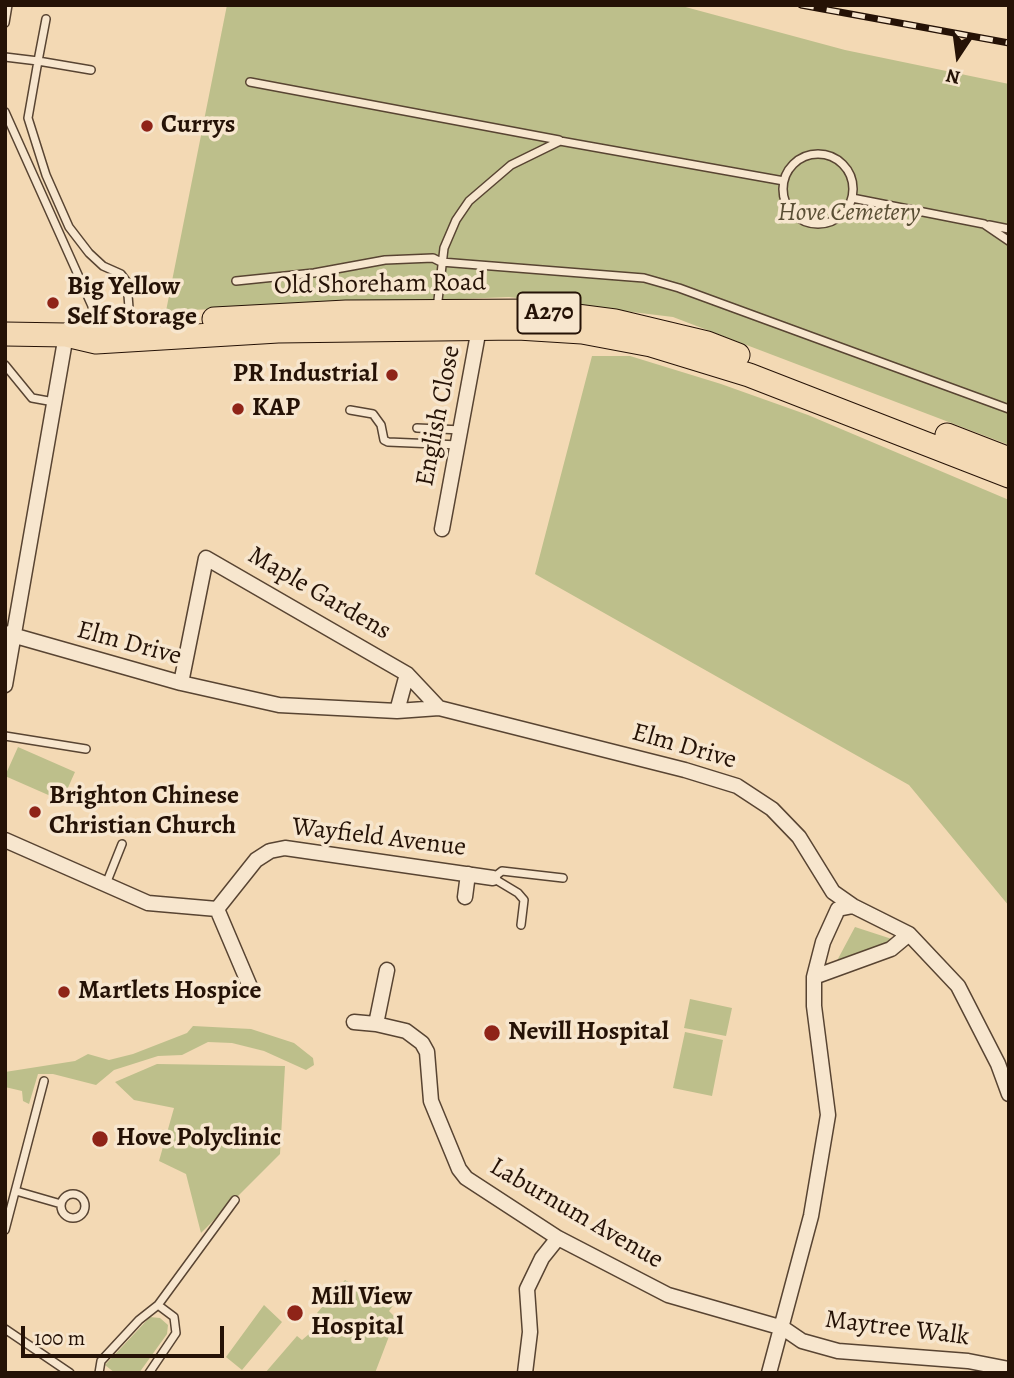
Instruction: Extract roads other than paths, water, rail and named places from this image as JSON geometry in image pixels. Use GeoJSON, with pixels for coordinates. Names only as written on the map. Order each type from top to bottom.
{"type":"FeatureCollection","features":[{"type":"Feature","properties":{"kind":"main road","name":"Old Shoreham Road"},"geometry":{"type":"LineString","coordinates":[[480,320],[538,312],[615,321],[707,344],[1009,459]]}},
{"type":"Feature","properties":{"kind":"main road","name":"Old Shoreham Road"},"geometry":{"type":"LineString","coordinates":[[5,334],[278,331],[437,319],[480,320],[582,332],[698,357],[1009,476]]}},
{"type":"Feature","properties":{"kind":"street","name":"English Close"},"geometry":{"type":"LineString","coordinates":[[443,529],[463,430],[480,320]]}},
{"type":"Feature","properties":{"kind":"street"},"geometry":{"type":"LineString","coordinates":[[5,685],[9,635],[66,335]]}},
{"type":"Feature","properties":{"kind":"street","name":"Maple Gardens"},"geometry":{"type":"LineString","coordinates":[[181,684],[206,558],[407,674],[439,708]]}},
{"type":"Feature","properties":{"kind":"street","name":"Elm Drive"},"geometry":{"type":"LineString","coordinates":[[9,635],[181,684],[279,705],[397,711],[439,708],[685,770],[737,786],[772,809],[799,837],[833,892],[853,906],[909,934]]}},
{"type":"Feature","properties":{"kind":"street","name":"Maple Gardens"},"geometry":{"type":"LineString","coordinates":[[397,711],[407,674]]}},
{"type":"Feature","properties":{"kind":"street"},"geometry":{"type":"LineString","coordinates":[[5,840],[148,903],[217,909],[251,989]]}},
{"type":"Feature","properties":{"kind":"street","name":"Wayfield Avenue"},"geometry":{"type":"LineString","coordinates":[[217,909],[256,860],[270,851],[285,848],[493,878]]}},
{"type":"Feature","properties":{"kind":"street"},"geometry":{"type":"LineString","coordinates":[[465,897],[468,874]]}},
{"type":"Feature","properties":{"kind":"street"},"geometry":{"type":"LineString","coordinates":[[769,1373],[811,1216],[828,1115],[814,1006],[814,977],[823,942],[838,909],[853,906]]}},
{"type":"Feature","properties":{"kind":"street"},"geometry":{"type":"LineString","coordinates":[[814,977],[891,949],[909,934],[958,986],[998,1064],[1009,1094]]}},
{"type":"Feature","properties":{"kind":"street"},"geometry":{"type":"LineString","coordinates":[[354,1021],[376,1024],[387,970]]}},
{"type":"Feature","properties":{"kind":"street","name":"Laburnum Avenue"},"geometry":{"type":"LineString","coordinates":[[376,1024],[406,1031],[422,1043],[427,1052],[431,1101],[459,1169],[467,1178],[558,1238],[668,1294],[783,1328]]}},
{"type":"Feature","properties":{"kind":"street"},"geometry":{"type":"LineString","coordinates":[[525,1373],[530,1332],[527,1289],[542,1258],[558,1238]]}},
{"type":"Feature","properties":{"kind":"street","name":"Maytree Walk"},"geometry":{"type":"LineString","coordinates":[[783,1328],[802,1341],[838,1351],[968,1361],[1009,1370]]}},
{"type":"Feature","properties":{"kind":"lane"},"geometry":{"type":"LineString","coordinates":[[5,23],[8,5]]}},
{"type":"Feature","properties":{"kind":"lane"},"geometry":{"type":"LineString","coordinates":[[46,19],[28,118],[36,148],[69,227],[103,265],[121,274],[127,282],[131,331]]}},
{"type":"Feature","properties":{"kind":"lane"},"geometry":{"type":"LineString","coordinates":[[5,57],[91,69]]}},
{"type":"Feature","properties":{"kind":"lane"},"geometry":{"type":"LineString","coordinates":[[250,82],[784,181]]}},
{"type":"Feature","properties":{"kind":"lane"},"geometry":{"type":"LineString","coordinates":[[5,113],[92,306],[95,333]]}},
{"type":"Feature","properties":{"kind":"lane"},"geometry":{"type":"LineString","coordinates":[[437,319],[441,262],[450,234],[469,201],[511,164],[560,141]]}},
{"type":"Feature","properties":{"kind":"lane"},"geometry":{"type":"LineString","coordinates":[[816,154],[827,155],[846,167],[851,176],[852,198],[842,215],[824,224],[814,224],[803,220],[787,204],[784,181],[796,162],[816,154]]}},
{"type":"Feature","properties":{"kind":"lane"},"geometry":{"type":"LineString","coordinates":[[852,198],[1009,229]]}},
{"type":"Feature","properties":{"kind":"lane"},"geometry":{"type":"LineString","coordinates":[[984,225],[1009,241]]}},
{"type":"Feature","properties":{"kind":"lane"},"geometry":{"type":"LineString","coordinates":[[236,281],[327,271],[385,260],[433,258],[441,262],[654,280],[1009,409]]}},
{"type":"Feature","properties":{"kind":"lane"},"geometry":{"type":"LineString","coordinates":[[5,365],[32,398],[55,402]]}},
{"type":"Feature","properties":{"kind":"lane"},"geometry":{"type":"LineString","coordinates":[[350,410],[373,414],[381,425],[384,440],[388,442],[460,445]]}},
{"type":"Feature","properties":{"kind":"lane"},"geometry":{"type":"LineString","coordinates":[[417,428],[463,430]]}},
{"type":"Feature","properties":{"kind":"lane"},"geometry":{"type":"LineString","coordinates":[[5,736],[86,749]]}},
{"type":"Feature","properties":{"kind":"lane"},"geometry":{"type":"LineString","coordinates":[[105,885],[122,844]]}},
{"type":"Feature","properties":{"kind":"lane"},"geometry":{"type":"LineString","coordinates":[[521,925],[524,900],[518,893],[493,878],[502,871],[563,878]]}},
{"type":"Feature","properties":{"kind":"lane"},"geometry":{"type":"LineString","coordinates":[[5,1230],[44,1081]]}},
{"type":"Feature","properties":{"kind":"lane"},"geometry":{"type":"LineString","coordinates":[[16,1191],[61,1204]]}},
{"type":"Feature","properties":{"kind":"lane"},"geometry":{"type":"LineString","coordinates":[[99,1373],[101,1361],[139,1320],[158,1305],[235,1200]]}},
{"type":"Feature","properties":{"kind":"lane"},"geometry":{"type":"LineString","coordinates":[[149,1373],[176,1333],[174,1317],[158,1305]]}},
{"type":"Feature","properties":{"kind":"lane"},"geometry":{"type":"LineString","coordinates":[[5,1329],[69,1373]]}},
{"type":"Feature","properties":{"kind":"railway"},"geometry":{"type":"LineString","coordinates":[[801,5],[1009,43]]}},
{"type":"Feature","properties":{"kind":"place","name":"Currys"},"geometry":{"type":"Point","coordinates":[147,126]}},
{"type":"Feature","properties":{"kind":"place","name":"Big Yellow Self Storage"},"geometry":{"type":"Point","coordinates":[53,303]}},
{"type":"Feature","properties":{"kind":"place","name":"PR Industrial"},"geometry":{"type":"Point","coordinates":[392,375]}},
{"type":"Feature","properties":{"kind":"place","name":"KAP"},"geometry":{"type":"Point","coordinates":[238,409]}},
{"type":"Feature","properties":{"kind":"place","name":"Brighton Chinese Christian Church"},"geometry":{"type":"Point","coordinates":[35,812]}},
{"type":"Feature","properties":{"kind":"place","name":"Martlets Hospice"},"geometry":{"type":"Point","coordinates":[64,992]}},
{"type":"Feature","properties":{"kind":"place","name":"Nevill Hospital"},"geometry":{"type":"Point","coordinates":[492,1033]}},
{"type":"Feature","properties":{"kind":"place","name":"Hove Polyclinic"},"geometry":{"type":"Point","coordinates":[100,1139]}},
{"type":"Feature","properties":{"kind":"place","name":"Mill View Hospital"},"geometry":{"type":"Point","coordinates":[295,1313]}},
{"type":"Feature","properties":{"kind":"park label","name":"Hove Cemetery"},"geometry":{"type":"Point","coordinates":[849,214]}}]}
